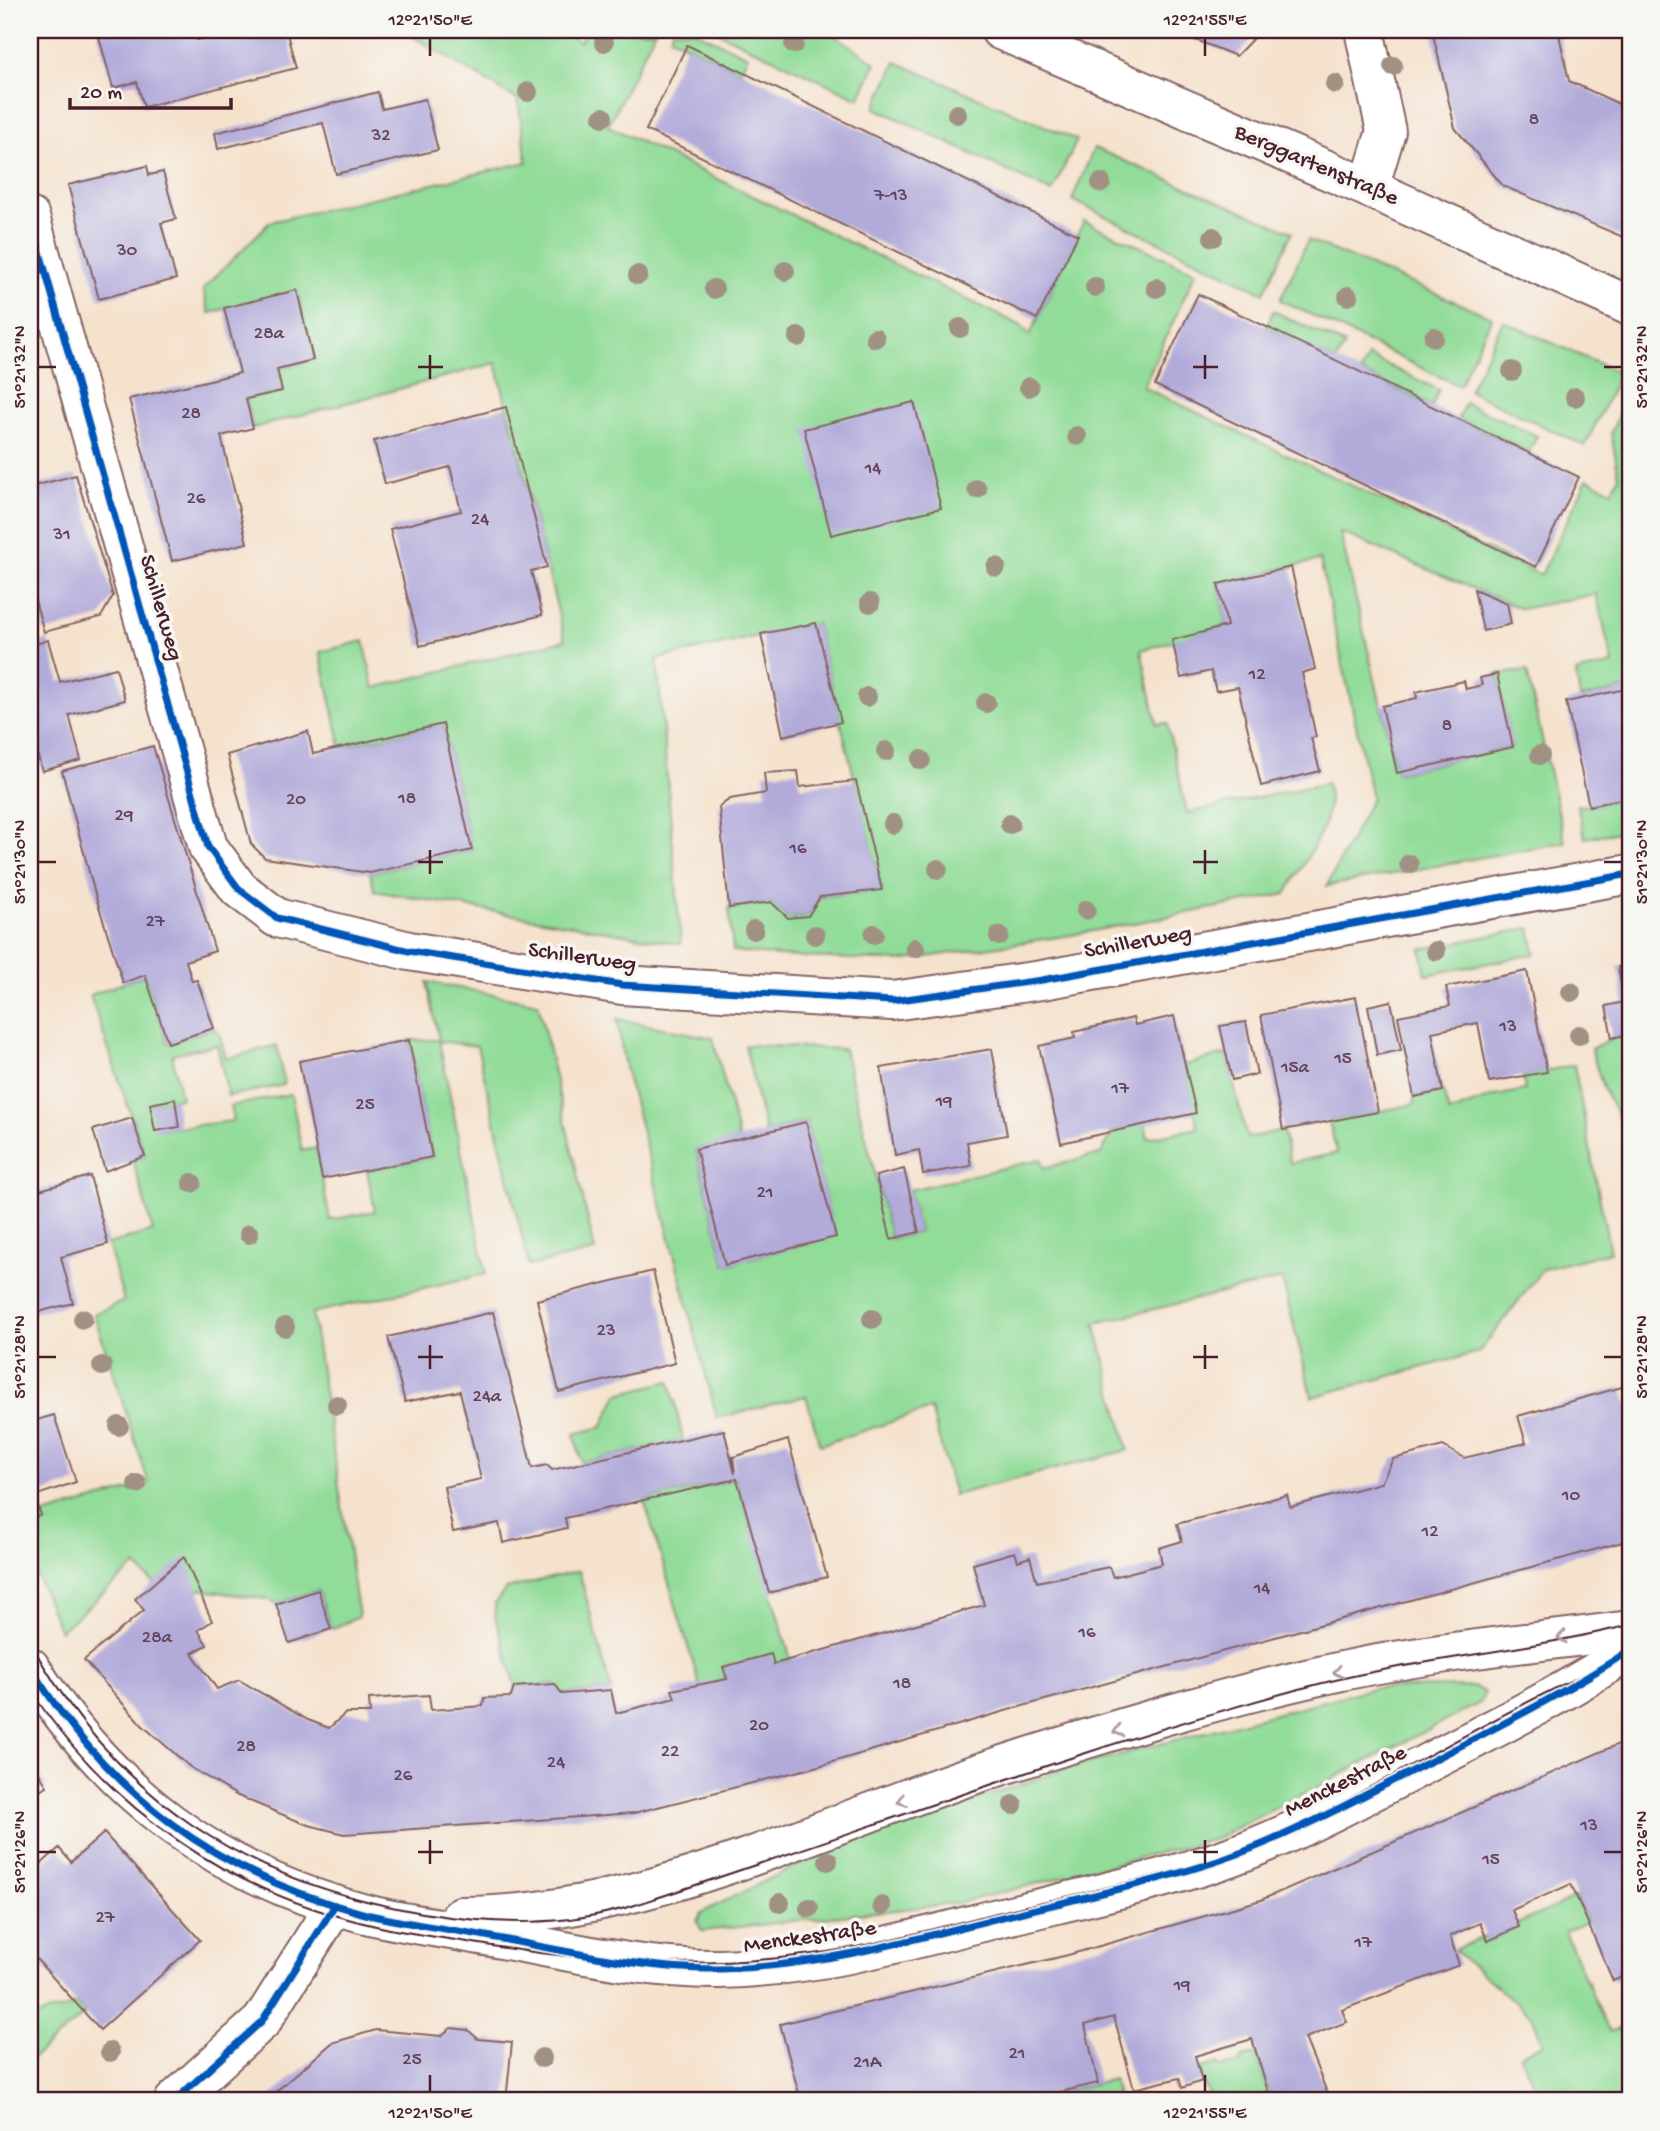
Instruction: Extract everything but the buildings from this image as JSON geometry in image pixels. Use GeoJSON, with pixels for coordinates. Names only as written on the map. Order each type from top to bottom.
{"type":"FeatureCollection","features":[{"type":"Feature","properties":{"kind":"street","name":"Berggartenstraße"},"geometry":{"type":"LineString","coordinates":[[1000,30],[1369,188],[1630,306]]}},
{"type":"Feature","properties":{"kind":"street"},"geometry":{"type":"LineString","coordinates":[[1364,30],[1386,131],[1369,188]]}},
{"type":"Feature","properties":{"kind":"street","name":"Schillerweg"},"geometry":{"type":"LineString","coordinates":[[30,217],[208,847],[239,889],[277,918],[409,951],[622,985],[892,1001],[1042,980],[1630,873]]}},
{"type":"Feature","properties":{"kind":"street","name":"Menckestraße"},"geometry":{"type":"LineString","coordinates":[[352,1910],[501,1915],[596,1902],[728,1864],[988,1770],[1282,1685],[1344,1671],[1496,1645],[1630,1630]]}},
{"type":"Feature","properties":{"kind":"street","name":"Menckestraße"},"geometry":{"type":"LineString","coordinates":[[30,1667],[55,1705],[93,1753],[159,1817],[205,1848],[250,1871],[352,1910],[584,1954],[715,1969],[775,1966],[868,1951],[1159,1878],[1247,1850],[1311,1822],[1552,1699],[1630,1650]]}},
{"type":"Feature","properties":{"kind":"street"},"geometry":{"type":"LineString","coordinates":[[174,2101],[262,2021],[352,1910]]}},
{"type":"Feature","properties":{"kind":"green space"},"geometry":{"type":"Polygon","coordinates":[[[402,30],[558,30],[580,42],[587,30],[655,31],[608,126],[1020,325],[1030,335],[1084,221],[1196,272],[1143,387],[1541,575],[1587,479],[1612,491],[1619,477],[1611,433],[1630,387],[1630,426],[1624,439],[1630,467],[1630,688],[1580,698],[1576,673],[1613,664],[1596,594],[1521,609],[1340,532],[1397,773],[1512,747],[1497,674],[1527,671],[1565,842],[1327,886],[1372,798],[1320,560],[1218,584],[1227,626],[1141,650],[1157,724],[1167,723],[1187,813],[1327,783],[1328,812],[1323,826],[1286,894],[1071,935],[900,961],[778,956],[733,951],[729,908],[771,902],[788,918],[808,916],[820,897],[882,890],[816,623],[657,659],[681,944],[375,891],[370,873],[472,850],[443,725],[341,747],[320,652],[364,641],[374,688],[565,640],[496,363],[253,428],[246,399],[282,391],[277,369],[313,360],[297,291],[209,313],[203,289],[270,222],[527,162],[518,100],[402,30]]]}},
{"type":"Feature","properties":{"kind":"green space"},"geometry":{"type":"Polygon","coordinates":[[[673,30],[693,30],[748,56],[740,71],[670,37],[673,30]]]}},
{"type":"Feature","properties":{"kind":"green space"},"geometry":{"type":"Polygon","coordinates":[[[713,30],[827,30],[876,63],[859,99],[713,30]]]}},
{"type":"Feature","properties":{"kind":"green space"},"geometry":{"type":"Polygon","coordinates":[[[896,62],[1077,140],[1052,192],[875,108],[896,62]]]}},
{"type":"Feature","properties":{"kind":"green space"},"geometry":{"type":"Polygon","coordinates":[[[1094,148],[1292,232],[1264,293],[1072,200],[1094,148]]]}},
{"type":"Feature","properties":{"kind":"green space"},"geometry":{"type":"Polygon","coordinates":[[[1308,240],[1492,317],[1459,386],[1280,300],[1308,240]]]}},
{"type":"Feature","properties":{"kind":"green space"},"geometry":{"type":"Polygon","coordinates":[[[1273,311],[1345,345],[1336,361],[1266,327],[1273,311]]]}},
{"type":"Feature","properties":{"kind":"green space"},"geometry":{"type":"Polygon","coordinates":[[[1503,321],[1620,373],[1585,446],[1469,391],[1503,321]]]}},
{"type":"Feature","properties":{"kind":"green space"},"geometry":{"type":"Polygon","coordinates":[[[1368,356],[1439,390],[1432,406],[1361,372],[1368,356]]]}},
{"type":"Feature","properties":{"kind":"green space"},"geometry":{"type":"Polygon","coordinates":[[[1465,403],[1537,436],[1529,452],[1458,419],[1465,403]]]}},
{"type":"Feature","properties":{"kind":"green space"},"geometry":{"type":"Polygon","coordinates":[[[1630,797],[1630,830],[1585,838],[1577,805],[1589,806],[1630,797]]]}},
{"type":"Feature","properties":{"kind":"green space"},"geometry":{"type":"Polygon","coordinates":[[[1530,928],[1535,954],[1426,975],[1421,949],[1530,928]]]}},
{"type":"Feature","properties":{"kind":"green space"},"geometry":{"type":"Polygon","coordinates":[[[145,975],[168,1043],[214,1028],[220,1035],[226,1059],[277,1045],[284,1085],[228,1096],[217,1045],[172,1054],[181,1098],[151,1104],[156,1130],[233,1121],[230,1106],[291,1094],[302,1151],[316,1148],[330,1220],[375,1211],[367,1170],[432,1157],[409,1040],[439,1040],[427,982],[538,1003],[595,1251],[529,1266],[477,1046],[439,1041],[486,1274],[312,1313],[359,1617],[331,1629],[318,1590],[276,1604],[267,1599],[154,1583],[135,1566],[60,1631],[30,1559],[30,1519],[149,1484],[94,1314],[124,1301],[108,1244],[153,1231],[133,1161],[145,1156],[90,995],[145,975]]]}},
{"type":"Feature","properties":{"kind":"green space"},"geometry":{"type":"Polygon","coordinates":[[[617,1019],[713,1038],[739,1139],[696,1150],[725,1265],[835,1236],[806,1122],[765,1132],[745,1045],[844,1049],[891,1239],[919,1232],[909,1190],[1041,1159],[1043,1168],[1101,1154],[1113,1131],[1145,1123],[1148,1138],[1198,1128],[1185,1065],[1226,1054],[1247,1138],[1283,1130],[1290,1163],[1337,1153],[1329,1121],[1415,1104],[1414,1097],[1443,1091],[1449,1113],[1491,1097],[1525,1090],[1523,1076],[1574,1065],[1610,1252],[1543,1269],[1479,1352],[1312,1397],[1282,1279],[1095,1323],[1128,1450],[954,1495],[931,1409],[820,1445],[806,1396],[717,1418],[625,1067],[617,1019]]]}},
{"type":"Feature","properties":{"kind":"green space"},"geometry":{"type":"Polygon","coordinates":[[[1628,1034],[1630,1137],[1603,1088],[1591,1049],[1612,1038],[1628,1034]]]}},
{"type":"Feature","properties":{"kind":"green space"},"geometry":{"type":"Polygon","coordinates":[[[670,1381],[683,1440],[582,1463],[574,1434],[602,1427],[618,1394],[670,1381]]]}},
{"type":"Feature","properties":{"kind":"green space"},"geometry":{"type":"Polygon","coordinates":[[[737,1479],[791,1660],[774,1664],[724,1667],[727,1679],[700,1686],[644,1500],[737,1479]]]}},
{"type":"Feature","properties":{"kind":"green space"},"geometry":{"type":"Polygon","coordinates":[[[579,1571],[611,1690],[562,1694],[555,1684],[516,1687],[495,1616],[495,1603],[506,1589],[579,1571]]]}},
{"type":"Feature","properties":{"kind":"green space"},"geometry":{"type":"Polygon","coordinates":[[[1474,1687],[1485,1692],[1480,1703],[1215,1839],[959,1903],[702,1931],[697,1921],[701,1913],[831,1848],[1066,1769],[1373,1688],[1474,1687]]]}},
{"type":"Feature","properties":{"kind":"green space"},"geometry":{"type":"Polygon","coordinates":[[[1576,1897],[1587,1922],[1565,1932],[1609,2032],[1630,2023],[1630,2101],[1541,2101],[1520,2055],[1543,2044],[1532,2016],[1454,1950],[1486,1936],[1489,1940],[1576,1897]]]}},
{"type":"Feature","properties":{"kind":"green space"},"geometry":{"type":"Polygon","coordinates":[[[76,2004],[85,2014],[30,2060],[30,2021],[40,2015],[76,2004]]]}},
{"type":"Feature","properties":{"kind":"green space"},"geometry":{"type":"Polygon","coordinates":[[[1257,2055],[1271,2101],[1210,2101],[1199,2069],[1218,2063],[1220,2067],[1241,2063],[1241,2058],[1257,2055]]]}},
{"type":"Feature","properties":{"kind":"green space"},"geometry":{"type":"Polygon","coordinates":[[[1113,2079],[1118,2101],[1060,2101],[1058,2093],[1113,2079]]]}},
{"type":"Feature","properties":{"kind":"tram line"},"geometry":{"type":"LineString","coordinates":[[30,1642],[65,1698],[103,1747],[146,1789],[193,1826],[244,1856],[300,1880],[359,1899],[450,1917],[529,1922],[580,1918],[632,1906],[1050,1765],[1303,1688],[1384,1670],[1630,1625]]}},
{"type":"Feature","properties":{"kind":"tram line"},"geometry":{"type":"LineString","coordinates":[[30,1690],[63,1734],[99,1774],[138,1810],[180,1842],[225,1870],[273,1893],[323,1912],[415,1934],[563,1956],[687,1963],[770,1959],[864,1945],[1146,1878],[1240,1850],[1297,1826],[1532,1700],[1630,1654]]}},
{"type":"Feature","properties":{"kind":"cycle path"},"geometry":{"type":"LineString","coordinates":[[30,217],[208,847],[239,889],[277,918],[409,951],[622,985],[892,1001],[1042,980],[1630,874]]}},
{"type":"Feature","properties":{"kind":"cycle path"},"geometry":{"type":"LineString","coordinates":[[30,1667],[61,1713],[95,1754],[132,1791],[171,1823],[214,1852],[260,1876],[309,1896],[390,1920],[628,1962],[720,1969],[789,1964],[857,1952],[1135,1885],[1221,1860],[1295,1830],[1367,1794],[1551,1698],[1630,1650]]}},
{"type":"Feature","properties":{"kind":"cycle path"},"geometry":{"type":"LineString","coordinates":[[174,2101],[262,2021],[335,1905]]}}]}
